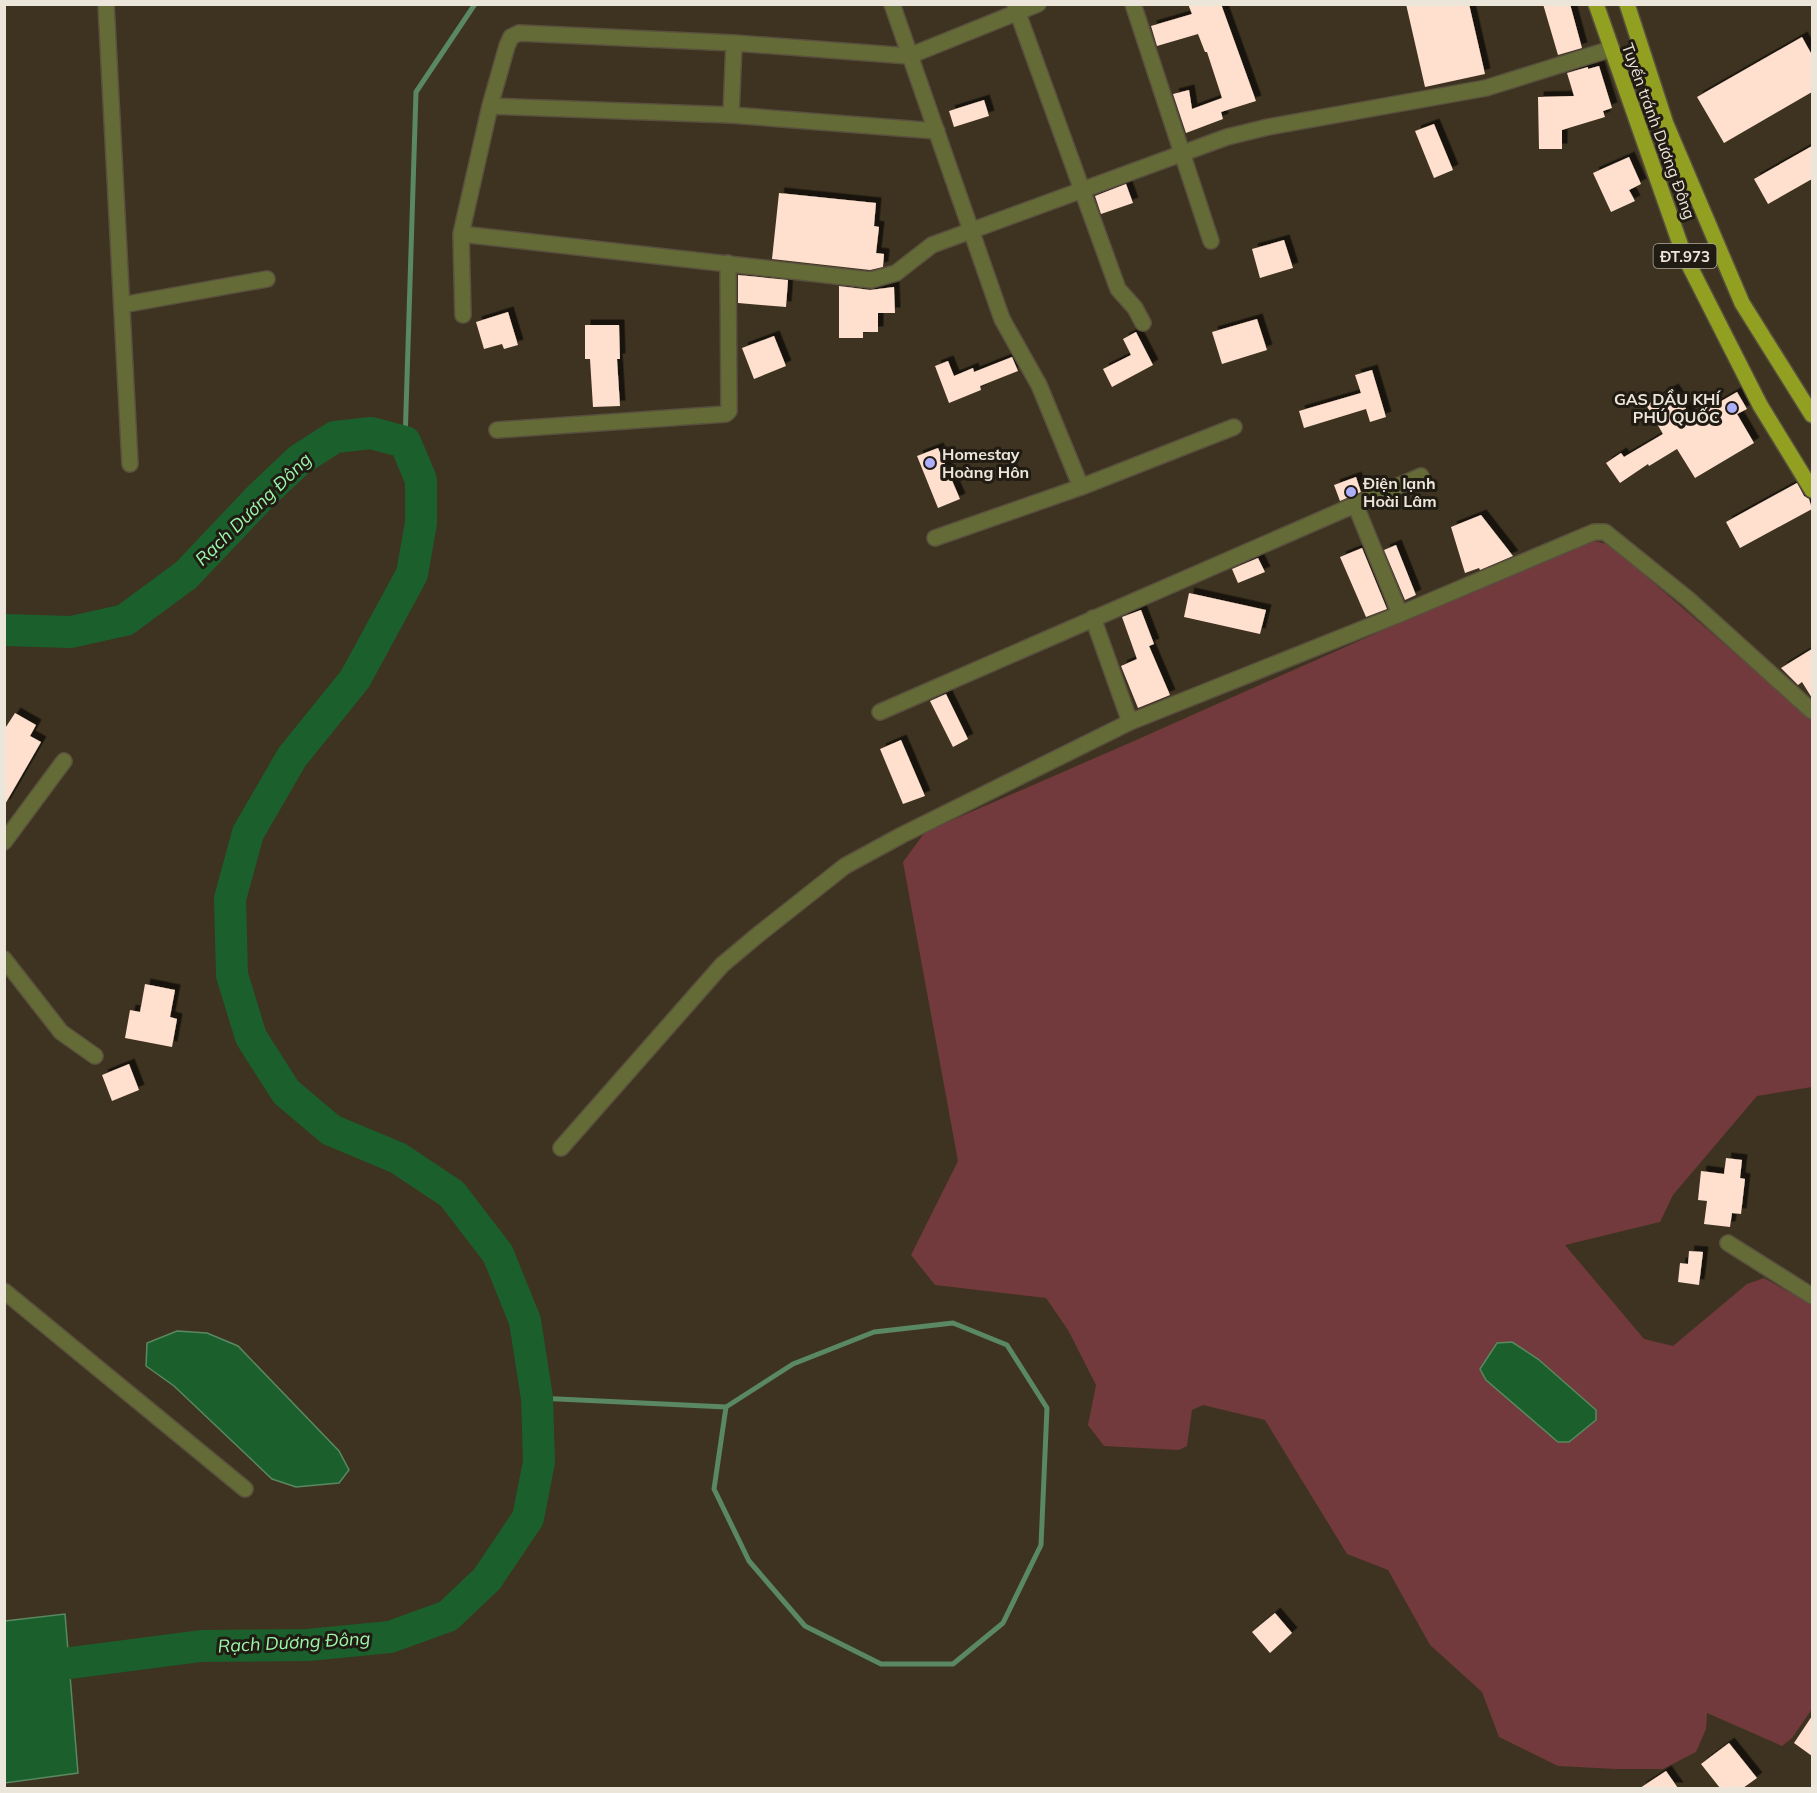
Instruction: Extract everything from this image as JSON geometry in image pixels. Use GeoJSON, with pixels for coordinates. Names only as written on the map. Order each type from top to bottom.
{"type":"FeatureCollection","features":[{"type":"Feature","properties":{"kind":"main road","name":"Tuyến tránh Dương Đông"},"geometry":{"type":"LineString","coordinates":[[1596,4],[1684,255],[1760,405],[1812,490]]}},
{"type":"Feature","properties":{"kind":"main road","name":"Tuyến tránh Dương Đông"},"geometry":{"type":"LineString","coordinates":[[1627,4],[1666,124],[1742,303],[1812,415]]}},
{"type":"Feature","properties":{"kind":"street"},"geometry":{"type":"LineString","coordinates":[[106,4],[130,464]]}},
{"type":"Feature","properties":{"kind":"street"},"geometry":{"type":"LineString","coordinates":[[892,4],[1002,319],[1039,385],[1081,487]]}},
{"type":"Feature","properties":{"kind":"street"},"geometry":{"type":"LineString","coordinates":[[463,315],[461,234],[490,106],[511,37],[519,33],[734,43],[909,56],[1017,8],[1038,4]]}},
{"type":"Feature","properties":{"kind":"street"},"geometry":{"type":"LineString","coordinates":[[1133,4],[1211,241]]}},
{"type":"Feature","properties":{"kind":"street"},"geometry":{"type":"LineString","coordinates":[[1017,8],[1118,290],[1135,308],[1143,323]]}},
{"type":"Feature","properties":{"kind":"street"},"geometry":{"type":"LineString","coordinates":[[731,115],[734,43]]}},
{"type":"Feature","properties":{"kind":"street"},"geometry":{"type":"LineString","coordinates":[[461,234],[728,262],[872,280],[896,273],[932,245],[1227,137],[1268,127],[1486,88],[1611,49]]}},
{"type":"Feature","properties":{"kind":"street"},"geometry":{"type":"LineString","coordinates":[[490,106],[731,115],[937,131]]}},
{"type":"Feature","properties":{"kind":"street"},"geometry":{"type":"LineString","coordinates":[[496,430],[726,414],[729,411],[728,262]]}},
{"type":"Feature","properties":{"kind":"street"},"geometry":{"type":"LineString","coordinates":[[122,305],[267,279]]}},
{"type":"Feature","properties":{"kind":"street"},"geometry":{"type":"LineString","coordinates":[[935,538],[1081,487],[1234,427]]}},
{"type":"Feature","properties":{"kind":"street"},"geometry":{"type":"LineString","coordinates":[[880,712],[1421,476]]}},
{"type":"Feature","properties":{"kind":"street"},"geometry":{"type":"LineString","coordinates":[[1355,504],[1400,614]]}},
{"type":"Feature","properties":{"kind":"street"},"geometry":{"type":"LineString","coordinates":[[561,1148],[722,965],[845,866],[902,835],[1131,722],[1400,614],[1594,532],[1605,532],[1688,599],[1812,711]]}},
{"type":"Feature","properties":{"kind":"street"},"geometry":{"type":"LineString","coordinates":[[1093,618],[1131,722]]}},
{"type":"Feature","properties":{"kind":"street"},"geometry":{"type":"LineString","coordinates":[[4,842],[64,762]]}},
{"type":"Feature","properties":{"kind":"street"},"geometry":{"type":"LineString","coordinates":[[4,959],[61,1032],[95,1056]]}},
{"type":"Feature","properties":{"kind":"street"},"geometry":{"type":"LineString","coordinates":[[1728,1243],[1812,1296]]}},
{"type":"Feature","properties":{"kind":"street"},"geometry":{"type":"LineString","coordinates":[[4,1291],[245,1489]]}},
{"type":"Feature","properties":{"kind":"shaded area"},"geometry":{"type":"Polygon","coordinates":[[[1595,541],[1610,545],[1812,720],[1812,1087],[1757,1096],[1673,1195],[1660,1222],[1565,1245],[1644,1339],[1673,1346],[1747,1284],[1764,1278],[1812,1305],[1812,1709],[1792,1738],[1782,1746],[1707,1713],[1706,1729],[1696,1752],[1663,1769],[1558,1766],[1499,1737],[1482,1692],[1430,1645],[1388,1570],[1347,1554],[1265,1420],[1203,1405],[1192,1410],[1187,1446],[1179,1450],[1104,1446],[1088,1425],[1096,1385],[1068,1330],[1046,1298],[935,1285],[911,1255],[958,1161],[903,862],[925,832],[1574,545],[1595,541]]]}},
{"type":"Feature","properties":{"kind":"shaded area"},"geometry":{"type":"Polygon","coordinates":[[[177,1331],[207,1333],[238,1346],[339,1451],[349,1470],[339,1483],[296,1487],[272,1479],[174,1386],[146,1366],[147,1343],[177,1331]]]}},
{"type":"Feature","properties":{"kind":"shaded area"},"geometry":{"type":"Polygon","coordinates":[[[1512,1342],[1538,1359],[1596,1410],[1596,1420],[1569,1442],[1558,1442],[1486,1380],[1480,1369],[1497,1343],[1512,1342]]]}},
{"type":"Feature","properties":{"kind":"shaded area"},"geometry":{"type":"Polygon","coordinates":[[[65,1614],[78,1773],[5,1783],[5,1621],[65,1614]]]}},
{"type":"Feature","properties":{"kind":"building"},"geometry":{"type":"Polygon","coordinates":[[[1188,4],[1221,4],[1256,101],[1221,112],[1223,119],[1186,133],[1173,94],[1189,90],[1192,109],[1222,98],[1207,52],[1198,34],[1157,46],[1151,26],[1192,14],[1188,4]]]}},
{"type":"Feature","properties":{"kind":"building"},"geometry":{"type":"Polygon","coordinates":[[[1406,4],[1469,4],[1485,74],[1425,87],[1406,4]]]}},
{"type":"Feature","properties":{"kind":"building"},"geometry":{"type":"Polygon","coordinates":[[[1543,4],[1570,4],[1582,48],[1558,55],[1543,4]]]}},
{"type":"Feature","properties":{"kind":"building"},"geometry":{"type":"Polygon","coordinates":[[[1802,37],[1812,55],[1812,92],[1724,143],[1697,97],[1802,37]]]}},
{"type":"Feature","properties":{"kind":"building"},"geometry":{"type":"Polygon","coordinates":[[[1599,66],[1612,108],[1603,111],[1605,117],[1562,130],[1562,149],[1539,149],[1538,97],[1574,96],[1567,73],[1599,66]]]}},
{"type":"Feature","properties":{"kind":"building"},"geometry":{"type":"Polygon","coordinates":[[[984,100],[989,116],[954,127],[949,111],[984,100]]]}},
{"type":"Feature","properties":{"kind":"building"},"geometry":{"type":"Polygon","coordinates":[[[1434,124],[1453,170],[1434,178],[1415,131],[1434,124]]]}},
{"type":"Feature","properties":{"kind":"building"},"geometry":{"type":"Polygon","coordinates":[[[1812,146],[1812,179],[1768,204],[1754,179],[1812,146]]]}},
{"type":"Feature","properties":{"kind":"building"},"geometry":{"type":"Polygon","coordinates":[[[1629,157],[1641,184],[1629,190],[1635,201],[1611,212],[1593,173],[1629,157]]]}},
{"type":"Feature","properties":{"kind":"building"},"geometry":{"type":"Polygon","coordinates":[[[1126,184],[1133,203],[1101,214],[1095,196],[1126,184]]]}},
{"type":"Feature","properties":{"kind":"building"},"geometry":{"type":"Polygon","coordinates":[[[779,193],[876,203],[874,226],[879,227],[876,253],[884,254],[883,267],[870,270],[772,259],[779,193]]]}},
{"type":"Feature","properties":{"kind":"building"},"geometry":{"type":"Polygon","coordinates":[[[1284,240],[1293,268],[1260,278],[1252,249],[1284,240]]]}},
{"type":"Feature","properties":{"kind":"building"},"geometry":{"type":"Polygon","coordinates":[[[738,275],[788,280],[786,307],[738,303],[738,275]]]}},
{"type":"Feature","properties":{"kind":"building"},"geometry":{"type":"Polygon","coordinates":[[[839,286],[870,290],[894,287],[895,313],[878,313],[878,332],[863,332],[863,338],[839,338],[839,286]]]}},
{"type":"Feature","properties":{"kind":"building"},"geometry":{"type":"Polygon","coordinates":[[[508,312],[518,345],[504,349],[502,344],[484,349],[476,322],[508,312]]]}},
{"type":"Feature","properties":{"kind":"building"},"geometry":{"type":"Polygon","coordinates":[[[1257,319],[1267,350],[1222,364],[1212,332],[1257,319]]]}},
{"type":"Feature","properties":{"kind":"building"},"geometry":{"type":"Polygon","coordinates":[[[585,325],[619,325],[620,359],[617,359],[620,406],[593,407],[590,359],[585,359],[585,325]]]}},
{"type":"Feature","properties":{"kind":"building"},"geometry":{"type":"Polygon","coordinates":[[[1136,332],[1153,365],[1112,387],[1103,369],[1131,355],[1123,339],[1136,332]]]}},
{"type":"Feature","properties":{"kind":"building"},"geometry":{"type":"Polygon","coordinates":[[[774,336],[786,366],[754,379],[742,348],[774,336]]]}},
{"type":"Feature","properties":{"kind":"building"},"geometry":{"type":"Polygon","coordinates":[[[1012,357],[1018,371],[980,386],[981,390],[949,403],[935,366],[948,361],[954,376],[973,368],[974,372],[1012,357]]]}},
{"type":"Feature","properties":{"kind":"building"},"geometry":{"type":"Polygon","coordinates":[[[1372,370],[1386,417],[1370,422],[1366,409],[1304,428],[1299,411],[1361,393],[1355,375],[1372,370]]]}},
{"type":"Feature","properties":{"kind":"building"},"geometry":{"type":"Polygon","coordinates":[[[1673,389],[1692,418],[1737,392],[1747,409],[1737,414],[1754,443],[1695,478],[1677,449],[1649,466],[1648,464],[1620,483],[1606,463],[1621,453],[1624,457],[1663,434],[1646,405],[1673,389]]]}},
{"type":"Feature","properties":{"kind":"building"},"geometry":{"type":"Polygon","coordinates":[[[938,448],[960,499],[938,508],[917,456],[938,448]]]}},
{"type":"Feature","properties":{"kind":"building"},"geometry":{"type":"Polygon","coordinates":[[[1356,477],[1361,492],[1340,501],[1334,485],[1356,477]]]}},
{"type":"Feature","properties":{"kind":"building"},"geometry":{"type":"Polygon","coordinates":[[[1797,483],[1804,496],[1809,499],[1812,509],[1740,548],[1726,522],[1797,483]]]}},
{"type":"Feature","properties":{"kind":"building"},"geometry":{"type":"Polygon","coordinates":[[[1481,515],[1513,556],[1480,570],[1479,568],[1465,573],[1451,527],[1481,515]]]}},
{"type":"Feature","properties":{"kind":"building"},"geometry":{"type":"Polygon","coordinates":[[[1396,545],[1416,595],[1405,600],[1384,550],[1396,545]]]}},
{"type":"Feature","properties":{"kind":"building"},"geometry":{"type":"Polygon","coordinates":[[[1362,548],[1387,609],[1366,617],[1340,557],[1362,548]]]}},
{"type":"Feature","properties":{"kind":"building"},"geometry":{"type":"Polygon","coordinates":[[[1258,558],[1265,572],[1238,583],[1232,569],[1258,558]]]}},
{"type":"Feature","properties":{"kind":"building"},"geometry":{"type":"Polygon","coordinates":[[[1189,593],[1266,610],[1260,634],[1184,617],[1189,593]]]}},
{"type":"Feature","properties":{"kind":"building"},"geometry":{"type":"Polygon","coordinates":[[[1141,610],[1154,644],[1149,646],[1170,695],[1138,708],[1121,666],[1137,659],[1122,617],[1141,610]]]}},
{"type":"Feature","properties":{"kind":"building"},"geometry":{"type":"Polygon","coordinates":[[[1812,649],[1812,698],[1802,682],[1798,685],[1781,668],[1812,649]]]}},
{"type":"Feature","properties":{"kind":"building"},"geometry":{"type":"Polygon","coordinates":[[[946,694],[968,739],[953,747],[930,701],[946,694]]]}},
{"type":"Feature","properties":{"kind":"building"},"geometry":{"type":"Polygon","coordinates":[[[15,713],[36,725],[30,736],[41,742],[4,806],[4,730],[15,713]]]}},
{"type":"Feature","properties":{"kind":"building"},"geometry":{"type":"Polygon","coordinates":[[[901,740],[925,796],[903,804],[880,749],[901,740]]]}},
{"type":"Feature","properties":{"kind":"building"},"geometry":{"type":"Polygon","coordinates":[[[145,984],[175,990],[170,1017],[177,1019],[172,1047],[125,1038],[130,1010],[140,1012],[145,984]]]}},
{"type":"Feature","properties":{"kind":"building"},"geometry":{"type":"Polygon","coordinates":[[[129,1064],[139,1090],[112,1101],[102,1075],[129,1064]]]}},
{"type":"Feature","properties":{"kind":"building"},"geometry":{"type":"Polygon","coordinates":[[[1726,1158],[1742,1160],[1740,1178],[1745,1179],[1741,1214],[1732,1213],[1730,1227],[1704,1224],[1707,1201],[1698,1200],[1701,1171],[1724,1174],[1726,1158]]]}},
{"type":"Feature","properties":{"kind":"building"},"geometry":{"type":"Polygon","coordinates":[[[1689,1251],[1703,1252],[1699,1285],[1678,1282],[1680,1263],[1688,1264],[1689,1251]]]}},
{"type":"Feature","properties":{"kind":"building"},"geometry":{"type":"Polygon","coordinates":[[[1275,1613],[1292,1633],[1270,1653],[1252,1632],[1275,1613]]]}},
{"type":"Feature","properties":{"kind":"building"},"geometry":{"type":"Polygon","coordinates":[[[1812,1716],[1812,1756],[1794,1743],[1812,1716]]]}},
{"type":"Feature","properties":{"kind":"building"},"geometry":{"type":"Polygon","coordinates":[[[1729,1743],[1757,1778],[1743,1788],[1720,1788],[1701,1764],[1729,1743]]]}},
{"type":"Feature","properties":{"kind":"building"},"geometry":{"type":"Polygon","coordinates":[[[1666,1771],[1678,1788],[1640,1788],[1666,1771]]]}},
{"type":"Feature","properties":{"kind":"waterway"},"geometry":{"type":"LineString","coordinates":[[405,442],[416,92],[475,4]]}},
{"type":"Feature","properties":{"kind":"waterway","name":"Rạch Dương Đông"},"geometry":{"type":"LineString","coordinates":[[4,630],[71,632],[125,620],[186,575],[260,497],[299,460],[335,437],[371,433],[405,442],[421,480],[421,523],[412,574],[355,679],[292,757],[248,833],[230,899],[232,975],[251,1037],[286,1092],[331,1130],[398,1158],[452,1194],[498,1254],[525,1321],[537,1398],[539,1462],[528,1518],[487,1579],[448,1616],[390,1637],[308,1645],[201,1646],[70,1663],[4,1675]]}},
{"type":"Feature","properties":{"kind":"waterway"},"geometry":{"type":"LineString","coordinates":[[537,1398],[726,1407],[793,1364],[874,1332],[953,1323],[1007,1345],[1047,1408],[1041,1545],[1003,1623],[953,1664],[881,1664],[805,1626],[749,1561],[714,1489],[726,1407]]}},
{"type":"Feature","properties":{"kind":"place","name":"GAS DẦU KHÍ PHÚ QUỐC"},"geometry":{"type":"Point","coordinates":[1732,408]}},
{"type":"Feature","properties":{"kind":"place","name":"Homestay Hoàng Hôn"},"geometry":{"type":"Point","coordinates":[930,463]}},
{"type":"Feature","properties":{"kind":"place","name":"Điện lạnh Hoài Lâm"},"geometry":{"type":"Point","coordinates":[1351,492]}}]}
